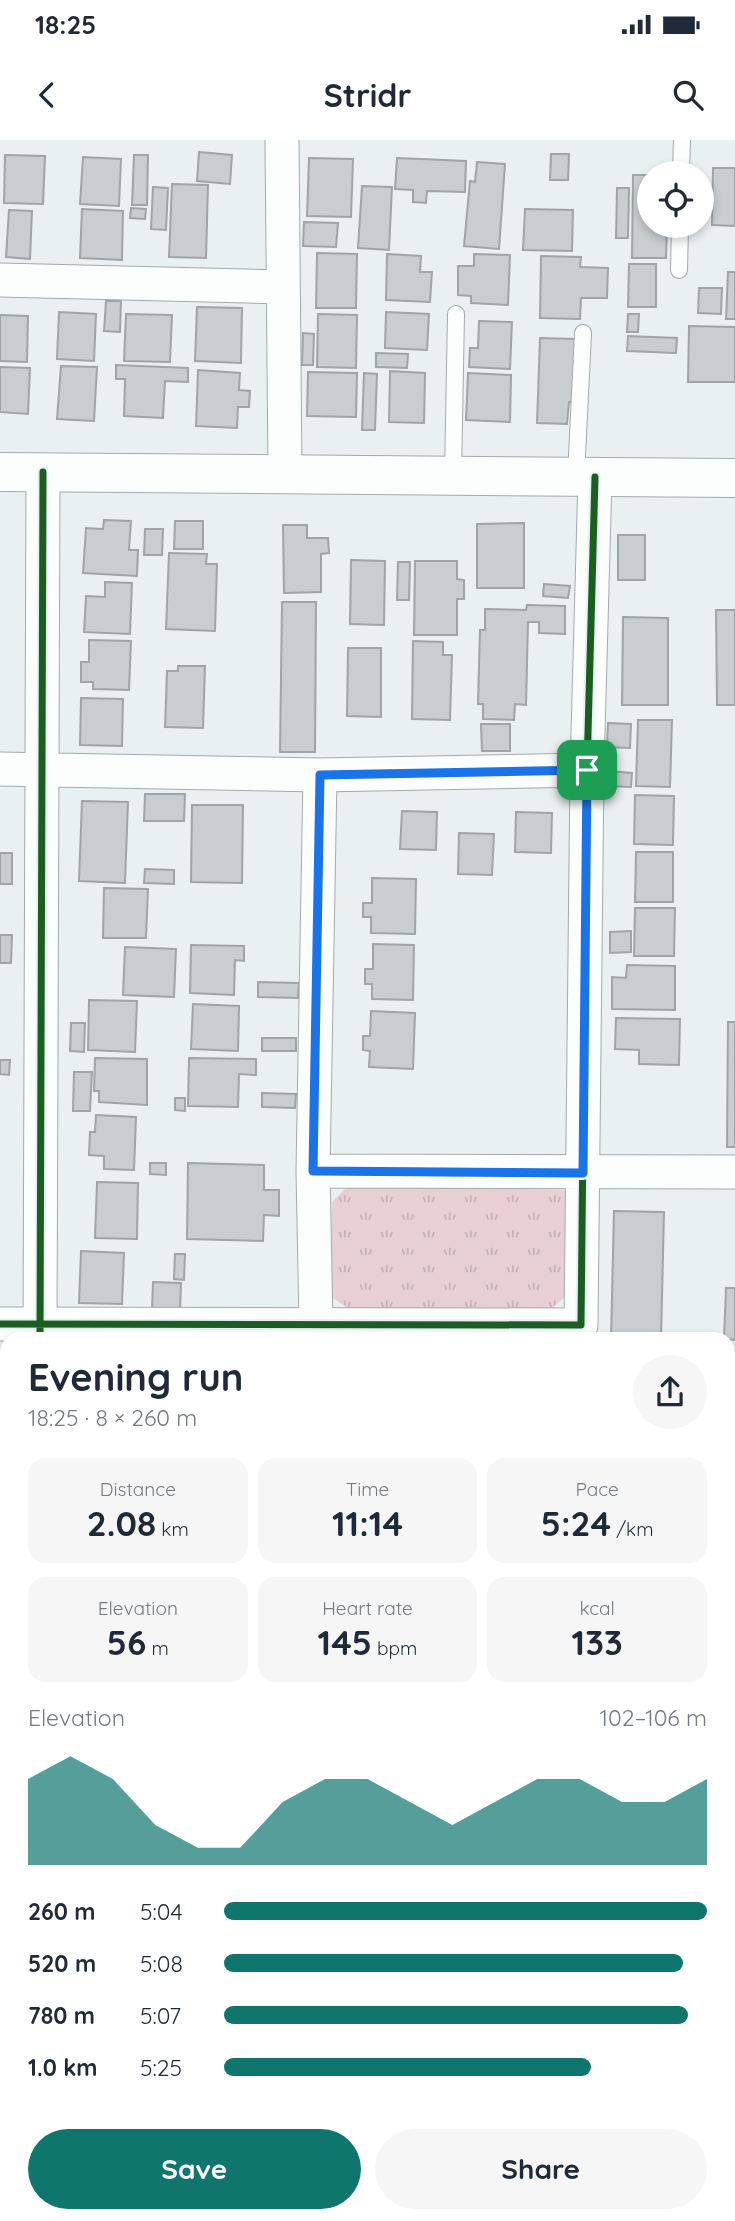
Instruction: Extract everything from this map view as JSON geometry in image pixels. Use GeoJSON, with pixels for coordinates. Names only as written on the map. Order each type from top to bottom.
{"type":"FeatureCollection","features":[{"type":"Feature","properties":{"kind":"street"},"geometry":{"type":"LineString","coordinates":[[282,140],[285,473]]}},
{"type":"Feature","properties":{"kind":"street"},"geometry":{"type":"LineString","coordinates":[[0,280],[282,287]]}},
{"type":"Feature","properties":{"kind":"street"},"geometry":{"type":"LineString","coordinates":[[0,472],[735,478]]}},
{"type":"Feature","properties":{"kind":"street"},"geometry":{"type":"LineString","coordinates":[[40,1331],[43,472]]}},
{"type":"Feature","properties":{"kind":"street"},"geometry":{"type":"LineString","coordinates":[[0,1324],[40,1331],[316,1324],[581,1325],[587,770],[586,476]]}},
{"type":"Feature","properties":{"kind":"street"},"geometry":{"type":"LineString","coordinates":[[0,769],[320,775],[587,770]]}},
{"type":"Feature","properties":{"kind":"street"},"geometry":{"type":"LineString","coordinates":[[316,1324],[313,1171],[320,775]]}},
{"type":"Feature","properties":{"kind":"street"},"geometry":{"type":"LineString","coordinates":[[313,1171],[735,1172]]}},
{"type":"Feature","properties":{"kind":"lane"},"geometry":{"type":"LineString","coordinates":[[681,161],[682,140]]}},
{"type":"Feature","properties":{"kind":"lane"},"geometry":{"type":"LineString","coordinates":[[679,271],[680,238]]}},
{"type":"Feature","properties":{"kind":"lane"},"geometry":{"type":"LineString","coordinates":[[453,475],[456,314]]}},
{"type":"Feature","properties":{"kind":"lane"},"geometry":{"type":"LineString","coordinates":[[583,333],[586,476]]}},
{"type":"Feature","properties":{"kind":"green space"},"geometry":{"type":"Polygon","coordinates":[[[348,1186],[573,1190],[570,1293],[547,1312],[351,1310],[330,1296],[332,1202],[348,1186]]]}},
{"type":"Feature","properties":{"kind":"building"},"geometry":{"type":"Polygon","coordinates":[[[199,152],[232,155],[230,184],[197,181],[199,152]]]}},
{"type":"Feature","properties":{"kind":"building"},"geometry":{"type":"Polygon","coordinates":[[[551,154],[569,154],[568,180],[550,180],[551,154]]]}},
{"type":"Feature","properties":{"kind":"building"},"geometry":{"type":"Polygon","coordinates":[[[5,155],[45,156],[43,204],[4,203],[5,155]]]}},
{"type":"Feature","properties":{"kind":"building"},"geometry":{"type":"Polygon","coordinates":[[[134,155],[148,155],[147,205],[132,205],[134,155]]]}},
{"type":"Feature","properties":{"kind":"building"},"geometry":{"type":"Polygon","coordinates":[[[83,157],[121,159],[119,206],[80,204],[83,157]]]}},
{"type":"Feature","properties":{"kind":"building"},"geometry":{"type":"Polygon","coordinates":[[[309,158],[353,159],[351,217],[307,216],[309,158]]]}},
{"type":"Feature","properties":{"kind":"building"},"geometry":{"type":"Polygon","coordinates":[[[397,158],[466,161],[465,192],[427,191],[426,203],[413,202],[413,190],[395,189],[397,158]]]}},
{"type":"Feature","properties":{"kind":"building"},"geometry":{"type":"Polygon","coordinates":[[[477,162],[505,164],[499,249],[464,246],[470,181],[475,182],[477,162]]]}},
{"type":"Feature","properties":{"kind":"building"},"geometry":{"type":"Polygon","coordinates":[[[714,168],[735,168],[735,226],[714,225],[714,168]]]}},
{"type":"Feature","properties":{"kind":"building"},"geometry":{"type":"Polygon","coordinates":[[[633,175],[637,175],[637,238],[667,238],[666,258],[632,258],[633,175]]]}},
{"type":"Feature","properties":{"kind":"building"},"geometry":{"type":"Polygon","coordinates":[[[172,184],[208,185],[206,258],[169,257],[172,184]]]}},
{"type":"Feature","properties":{"kind":"building"},"geometry":{"type":"Polygon","coordinates":[[[362,186],[392,187],[389,250],[358,248],[362,186]]]}},
{"type":"Feature","properties":{"kind":"building"},"geometry":{"type":"Polygon","coordinates":[[[153,187],[168,188],[166,230],[151,229],[153,187]]]}},
{"type":"Feature","properties":{"kind":"building"},"geometry":{"type":"Polygon","coordinates":[[[617,188],[629,188],[628,238],[616,238],[617,188]]]}},
{"type":"Feature","properties":{"kind":"building"},"geometry":{"type":"Polygon","coordinates":[[[131,208],[146,209],[145,219],[130,218],[131,208]]]}},
{"type":"Feature","properties":{"kind":"building"},"geometry":{"type":"Polygon","coordinates":[[[82,209],[123,211],[122,260],[80,258],[82,209]]]}},
{"type":"Feature","properties":{"kind":"building"},"geometry":{"type":"Polygon","coordinates":[[[525,209],[573,210],[572,251],[523,250],[525,209]]]}},
{"type":"Feature","properties":{"kind":"building"},"geometry":{"type":"Polygon","coordinates":[[[9,210],[32,211],[30,259],[6,257],[9,210]]]}},
{"type":"Feature","properties":{"kind":"building"},"geometry":{"type":"Polygon","coordinates":[[[304,222],[338,223],[336,247],[303,246],[304,222]]]}},
{"type":"Feature","properties":{"kind":"building"},"geometry":{"type":"Polygon","coordinates":[[[317,253],[357,254],[356,308],[316,308],[317,253]]]}},
{"type":"Feature","properties":{"kind":"building"},"geometry":{"type":"Polygon","coordinates":[[[387,254],[421,256],[420,272],[432,272],[430,302],[386,300],[387,254]]]}},
{"type":"Feature","properties":{"kind":"building"},"geometry":{"type":"Polygon","coordinates":[[[474,254],[510,255],[508,305],[471,303],[471,296],[458,295],[458,266],[474,266],[474,254]]]}},
{"type":"Feature","properties":{"kind":"building"},"geometry":{"type":"Polygon","coordinates":[[[541,256],[581,257],[580,267],[608,268],[607,298],[581,298],[580,319],[540,318],[541,256]]]}},
{"type":"Feature","properties":{"kind":"building"},"geometry":{"type":"Polygon","coordinates":[[[629,264],[656,264],[656,307],[628,307],[629,264]]]}},
{"type":"Feature","properties":{"kind":"building"},"geometry":{"type":"Polygon","coordinates":[[[728,272],[735,272],[735,319],[726,319],[728,272]]]}},
{"type":"Feature","properties":{"kind":"building"},"geometry":{"type":"Polygon","coordinates":[[[699,288],[722,288],[721,314],[698,313],[699,288]]]}},
{"type":"Feature","properties":{"kind":"building"},"geometry":{"type":"Polygon","coordinates":[[[106,301],[121,301],[120,332],[104,331],[106,301]]]}},
{"type":"Feature","properties":{"kind":"building"},"geometry":{"type":"Polygon","coordinates":[[[197,307],[242,308],[241,363],[195,361],[197,307]]]}},
{"type":"Feature","properties":{"kind":"building"},"geometry":{"type":"Polygon","coordinates":[[[59,312],[96,314],[94,361],[57,359],[59,312]]]}},
{"type":"Feature","properties":{"kind":"building"},"geometry":{"type":"Polygon","coordinates":[[[386,312],[429,314],[427,350],[385,348],[386,312]]]}},
{"type":"Feature","properties":{"kind":"building"},"geometry":{"type":"Polygon","coordinates":[[[126,314],[172,315],[170,362],[124,361],[126,314]]]}},
{"type":"Feature","properties":{"kind":"building"},"geometry":{"type":"Polygon","coordinates":[[[318,314],[357,315],[356,368],[317,367],[318,314]]]}},
{"type":"Feature","properties":{"kind":"building"},"geometry":{"type":"Polygon","coordinates":[[[628,314],[639,314],[638,332],[627,332],[628,314]]]}},
{"type":"Feature","properties":{"kind":"building"},"geometry":{"type":"Polygon","coordinates":[[[0,315],[28,316],[27,362],[0,361],[0,315]]]}},
{"type":"Feature","properties":{"kind":"building"},"geometry":{"type":"Polygon","coordinates":[[[479,321],[512,322],[510,369],[469,367],[470,348],[478,348],[479,321]]]}},
{"type":"Feature","properties":{"kind":"building"},"geometry":{"type":"Polygon","coordinates":[[[689,326],[735,327],[735,382],[688,382],[689,326]]]}},
{"type":"Feature","properties":{"kind":"building"},"geometry":{"type":"Polygon","coordinates":[[[303,333],[314,334],[313,365],[302,365],[303,333]]]}},
{"type":"Feature","properties":{"kind":"building"},"geometry":{"type":"Polygon","coordinates":[[[628,336],[677,338],[676,353],[627,351],[628,336]]]}},
{"type":"Feature","properties":{"kind":"building"},"geometry":{"type":"Polygon","coordinates":[[[540,338],[576,339],[574,402],[569,402],[567,424],[537,423],[540,338]]]}},
{"type":"Feature","properties":{"kind":"building"},"geometry":{"type":"Polygon","coordinates":[[[376,353],[408,354],[407,368],[376,367],[376,353]]]}},
{"type":"Feature","properties":{"kind":"building"},"geometry":{"type":"Polygon","coordinates":[[[116,365],[188,368],[188,382],[165,381],[163,418],[124,416],[125,379],[116,379],[116,365]]]}},
{"type":"Feature","properties":{"kind":"building"},"geometry":{"type":"Polygon","coordinates":[[[61,366],[97,367],[94,421],[57,419],[61,366]]]}},
{"type":"Feature","properties":{"kind":"building"},"geometry":{"type":"Polygon","coordinates":[[[0,367],[30,368],[28,414],[0,412],[0,367]]]}},
{"type":"Feature","properties":{"kind":"building"},"geometry":{"type":"Polygon","coordinates":[[[198,370],[240,373],[239,390],[250,391],[249,407],[238,407],[237,428],[196,426],[198,370]]]}},
{"type":"Feature","properties":{"kind":"building"},"geometry":{"type":"Polygon","coordinates":[[[390,371],[425,373],[424,423],[389,422],[390,371]]]}},
{"type":"Feature","properties":{"kind":"building"},"geometry":{"type":"Polygon","coordinates":[[[308,372],[357,373],[356,417],[307,416],[308,372]]]}},
{"type":"Feature","properties":{"kind":"building"},"geometry":{"type":"Polygon","coordinates":[[[364,373],[377,374],[375,430],[362,430],[364,373]]]}},
{"type":"Feature","properties":{"kind":"building"},"geometry":{"type":"Polygon","coordinates":[[[468,373],[511,375],[510,422],[466,420],[468,373]]]}},
{"type":"Feature","properties":{"kind":"building"},"geometry":{"type":"Polygon","coordinates":[[[104,520],[131,521],[129,550],[138,550],[137,576],[83,573],[86,528],[103,529],[104,520]]]}},
{"type":"Feature","properties":{"kind":"building"},"geometry":{"type":"Polygon","coordinates":[[[175,521],[203,521],[203,549],[174,549],[175,521]]]}},
{"type":"Feature","properties":{"kind":"building"},"geometry":{"type":"Polygon","coordinates":[[[524,523],[524,588],[477,588],[477,524],[524,523]]]}},
{"type":"Feature","properties":{"kind":"building"},"geometry":{"type":"Polygon","coordinates":[[[283,525],[307,525],[307,538],[328,538],[329,553],[321,554],[321,592],[284,593],[283,525]]]}},
{"type":"Feature","properties":{"kind":"building"},"geometry":{"type":"Polygon","coordinates":[[[145,529],[163,529],[162,555],[144,555],[145,529]]]}},
{"type":"Feature","properties":{"kind":"building"},"geometry":{"type":"Polygon","coordinates":[[[618,535],[645,535],[645,580],[618,580],[618,535]]]}},
{"type":"Feature","properties":{"kind":"building"},"geometry":{"type":"Polygon","coordinates":[[[169,553],[207,554],[206,564],[217,564],[215,631],[166,629],[169,553]]]}},
{"type":"Feature","properties":{"kind":"building"},"geometry":{"type":"Polygon","coordinates":[[[351,560],[385,561],[384,625],[350,624],[351,560]]]}},
{"type":"Feature","properties":{"kind":"building"},"geometry":{"type":"Polygon","coordinates":[[[415,561],[457,561],[457,579],[464,580],[464,599],[457,599],[457,635],[414,635],[415,561]]]}},
{"type":"Feature","properties":{"kind":"building"},"geometry":{"type":"Polygon","coordinates":[[[398,562],[410,562],[409,600],[397,600],[398,562]]]}},
{"type":"Feature","properties":{"kind":"building"},"geometry":{"type":"Polygon","coordinates":[[[105,582],[132,583],[130,634],[84,632],[86,596],[105,597],[105,582]]]}},
{"type":"Feature","properties":{"kind":"building"},"geometry":{"type":"Polygon","coordinates":[[[544,584],[570,586],[568,598],[543,596],[544,584]]]}},
{"type":"Feature","properties":{"kind":"building"},"geometry":{"type":"Polygon","coordinates":[[[282,602],[316,602],[315,752],[280,752],[282,602]]]}},
{"type":"Feature","properties":{"kind":"building"},"geometry":{"type":"Polygon","coordinates":[[[527,605],[565,606],[565,634],[539,633],[539,622],[528,622],[526,705],[515,704],[514,720],[483,719],[483,704],[478,704],[480,630],[485,630],[485,609],[526,610],[527,605]]]}},
{"type":"Feature","properties":{"kind":"building"},"geometry":{"type":"Polygon","coordinates":[[[716,610],[735,610],[735,705],[717,705],[716,610]]]}},
{"type":"Feature","properties":{"kind":"building"},"geometry":{"type":"Polygon","coordinates":[[[623,617],[668,618],[668,705],[622,705],[623,617]]]}},
{"type":"Feature","properties":{"kind":"building"},"geometry":{"type":"Polygon","coordinates":[[[89,640],[131,641],[129,690],[93,689],[93,682],[81,682],[81,662],[89,662],[89,640]]]}},
{"type":"Feature","properties":{"kind":"building"},"geometry":{"type":"Polygon","coordinates":[[[413,641],[443,642],[443,655],[452,655],[450,720],[412,719],[413,641]]]}},
{"type":"Feature","properties":{"kind":"building"},"geometry":{"type":"Polygon","coordinates":[[[348,648],[381,648],[381,717],[347,716],[348,648]]]}},
{"type":"Feature","properties":{"kind":"building"},"geometry":{"type":"Polygon","coordinates":[[[178,666],[205,666],[203,728],[165,727],[167,671],[178,671],[178,666]]]}},
{"type":"Feature","properties":{"kind":"building"},"geometry":{"type":"Polygon","coordinates":[[[81,698],[123,699],[122,746],[80,745],[81,698]]]}},
{"type":"Feature","properties":{"kind":"building"},"geometry":{"type":"Polygon","coordinates":[[[638,720],[672,720],[670,787],[636,786],[638,720]]]}},
{"type":"Feature","properties":{"kind":"building"},"geometry":{"type":"Polygon","coordinates":[[[608,723],[631,724],[630,748],[607,747],[608,723]]]}},
{"type":"Feature","properties":{"kind":"building"},"geometry":{"type":"Polygon","coordinates":[[[481,724],[510,724],[510,751],[482,751],[481,724]]]}},
{"type":"Feature","properties":{"kind":"building"},"geometry":{"type":"Polygon","coordinates":[[[609,771],[632,773],[631,787],[608,786],[609,771]]]}},
{"type":"Feature","properties":{"kind":"building"},"geometry":{"type":"Polygon","coordinates":[[[145,794],[185,794],[184,821],[144,821],[145,794]]]}},
{"type":"Feature","properties":{"kind":"building"},"geometry":{"type":"Polygon","coordinates":[[[635,795],[674,796],[673,845],[634,844],[635,795]]]}},
{"type":"Feature","properties":{"kind":"building"},"geometry":{"type":"Polygon","coordinates":[[[82,801],[128,802],[125,883],[79,881],[82,801]]]}},
{"type":"Feature","properties":{"kind":"building"},"geometry":{"type":"Polygon","coordinates":[[[192,805],[243,805],[242,883],[191,882],[192,805]]]}},
{"type":"Feature","properties":{"kind":"building"},"geometry":{"type":"Polygon","coordinates":[[[402,811],[437,812],[436,850],[400,849],[402,811]]]}},
{"type":"Feature","properties":{"kind":"building"},"geometry":{"type":"Polygon","coordinates":[[[516,812],[552,813],[551,853],[515,852],[516,812]]]}},
{"type":"Feature","properties":{"kind":"building"},"geometry":{"type":"Polygon","coordinates":[[[459,833],[494,834],[492,875],[458,874],[459,833]]]}},
{"type":"Feature","properties":{"kind":"building"},"geometry":{"type":"Polygon","coordinates":[[[636,852],[673,852],[673,902],[635,902],[636,852]]]}},
{"type":"Feature","properties":{"kind":"building"},"geometry":{"type":"Polygon","coordinates":[[[0,853],[12,853],[12,884],[0,884],[0,853]]]}},
{"type":"Feature","properties":{"kind":"building"},"geometry":{"type":"Polygon","coordinates":[[[145,869],[174,870],[174,884],[144,883],[145,869]]]}},
{"type":"Feature","properties":{"kind":"building"},"geometry":{"type":"Polygon","coordinates":[[[372,878],[416,879],[415,934],[371,933],[371,917],[363,917],[363,903],[372,903],[372,878]]]}},
{"type":"Feature","properties":{"kind":"building"},"geometry":{"type":"Polygon","coordinates":[[[104,888],[148,889],[146,938],[103,938],[104,888]]]}},
{"type":"Feature","properties":{"kind":"building"},"geometry":{"type":"Polygon","coordinates":[[[635,908],[675,908],[674,956],[634,956],[635,908]]]}},
{"type":"Feature","properties":{"kind":"building"},"geometry":{"type":"Polygon","coordinates":[[[631,931],[631,952],[610,953],[610,932],[631,931]]]}},
{"type":"Feature","properties":{"kind":"building"},"geometry":{"type":"Polygon","coordinates":[[[0,935],[12,935],[11,963],[0,963],[0,935]]]}},
{"type":"Feature","properties":{"kind":"building"},"geometry":{"type":"Polygon","coordinates":[[[373,944],[414,945],[413,1000],[372,999],[372,984],[365,984],[365,969],[373,969],[373,944]]]}},
{"type":"Feature","properties":{"kind":"building"},"geometry":{"type":"Polygon","coordinates":[[[191,945],[244,946],[244,961],[235,960],[234,995],[190,993],[191,945]]]}},
{"type":"Feature","properties":{"kind":"building"},"geometry":{"type":"Polygon","coordinates":[[[125,947],[176,949],[174,997],[123,995],[125,947]]]}},
{"type":"Feature","properties":{"kind":"building"},"geometry":{"type":"Polygon","coordinates":[[[627,965],[675,966],[675,1010],[612,1009],[612,977],[626,978],[627,965]]]}},
{"type":"Feature","properties":{"kind":"building"},"geometry":{"type":"Polygon","coordinates":[[[258,982],[299,983],[298,998],[258,997],[258,982]]]}},
{"type":"Feature","properties":{"kind":"building"},"geometry":{"type":"Polygon","coordinates":[[[89,1000],[137,1001],[135,1052],[88,1050],[89,1000]]]}},
{"type":"Feature","properties":{"kind":"building"},"geometry":{"type":"Polygon","coordinates":[[[193,1004],[239,1006],[238,1051],[191,1049],[193,1004]]]}},
{"type":"Feature","properties":{"kind":"building"},"geometry":{"type":"Polygon","coordinates":[[[371,1011],[415,1013],[413,1069],[369,1067],[370,1051],[363,1050],[363,1036],[370,1036],[371,1011]]]}},
{"type":"Feature","properties":{"kind":"building"},"geometry":{"type":"Polygon","coordinates":[[[616,1018],[680,1019],[679,1065],[639,1064],[639,1050],[615,1049],[616,1018]]]}},
{"type":"Feature","properties":{"kind":"building"},"geometry":{"type":"Polygon","coordinates":[[[728,1022],[735,1022],[735,1147],[727,1147],[728,1022]]]}},
{"type":"Feature","properties":{"kind":"building"},"geometry":{"type":"Polygon","coordinates":[[[71,1023],[85,1023],[84,1052],[70,1051],[71,1023]]]}},
{"type":"Feature","properties":{"kind":"building"},"geometry":{"type":"Polygon","coordinates":[[[262,1038],[296,1038],[296,1051],[262,1051],[262,1038]]]}},
{"type":"Feature","properties":{"kind":"building"},"geometry":{"type":"Polygon","coordinates":[[[95,1058],[147,1059],[147,1105],[99,1102],[99,1091],[94,1091],[95,1058]]]}},
{"type":"Feature","properties":{"kind":"building"},"geometry":{"type":"Polygon","coordinates":[[[189,1058],[256,1059],[256,1075],[239,1074],[238,1107],[188,1106],[189,1058]]]}},
{"type":"Feature","properties":{"kind":"building"},"geometry":{"type":"Polygon","coordinates":[[[0,1060],[10,1060],[9,1075],[0,1074],[0,1060]]]}},
{"type":"Feature","properties":{"kind":"building"},"geometry":{"type":"Polygon","coordinates":[[[74,1072],[92,1072],[90,1111],[73,1111],[74,1072]]]}},
{"type":"Feature","properties":{"kind":"building"},"geometry":{"type":"Polygon","coordinates":[[[262,1093],[296,1094],[295,1108],[262,1107],[262,1093]]]}},
{"type":"Feature","properties":{"kind":"building"},"geometry":{"type":"Polygon","coordinates":[[[175,1098],[185,1098],[185,1111],[175,1110],[175,1098]]]}},
{"type":"Feature","properties":{"kind":"building"},"geometry":{"type":"Polygon","coordinates":[[[96,1115],[136,1117],[134,1170],[104,1169],[104,1156],[89,1155],[90,1132],[95,1132],[96,1115]]]}},
{"type":"Feature","properties":{"kind":"building"},"geometry":{"type":"Polygon","coordinates":[[[150,1163],[166,1163],[166,1175],[150,1174],[150,1163]]]}},
{"type":"Feature","properties":{"kind":"building"},"geometry":{"type":"Polygon","coordinates":[[[188,1163],[264,1165],[264,1190],[279,1190],[279,1216],[264,1215],[263,1241],[187,1239],[188,1163]]]}},
{"type":"Feature","properties":{"kind":"building"},"geometry":{"type":"Polygon","coordinates":[[[97,1182],[138,1183],[137,1239],[95,1238],[97,1182]]]}},
{"type":"Feature","properties":{"kind":"building"},"geometry":{"type":"Polygon","coordinates":[[[614,1211],[664,1212],[661,1332],[611,1332],[614,1211]]]}},
{"type":"Feature","properties":{"kind":"building"},"geometry":{"type":"Polygon","coordinates":[[[81,1251],[124,1253],[122,1304],[79,1303],[81,1251]]]}},
{"type":"Feature","properties":{"kind":"building"},"geometry":{"type":"Polygon","coordinates":[[[175,1254],[185,1254],[184,1280],[174,1279],[175,1254]]]}},
{"type":"Feature","properties":{"kind":"building"},"geometry":{"type":"Polygon","coordinates":[[[153,1282],[181,1283],[180,1311],[152,1310],[153,1282]]]}},
{"type":"Feature","properties":{"kind":"building"},"geometry":{"type":"Polygon","coordinates":[[[726,1288],[735,1288],[735,1332],[724,1332],[726,1288]]]}},
{"type":"Feature","properties":{"kind":"cycle path"},"geometry":{"type":"LineString","coordinates":[[40,1332],[43,472]]}},
{"type":"Feature","properties":{"kind":"cycle path"},"geometry":{"type":"LineString","coordinates":[[0,1324],[581,1325],[587,770],[595,477]]}},
{"type":"Feature","properties":{"kind":"route"},"geometry":{"type":"LineString","coordinates":[[587,770],[583,1173],[313,1171],[320,775],[587,770]]}}]}
